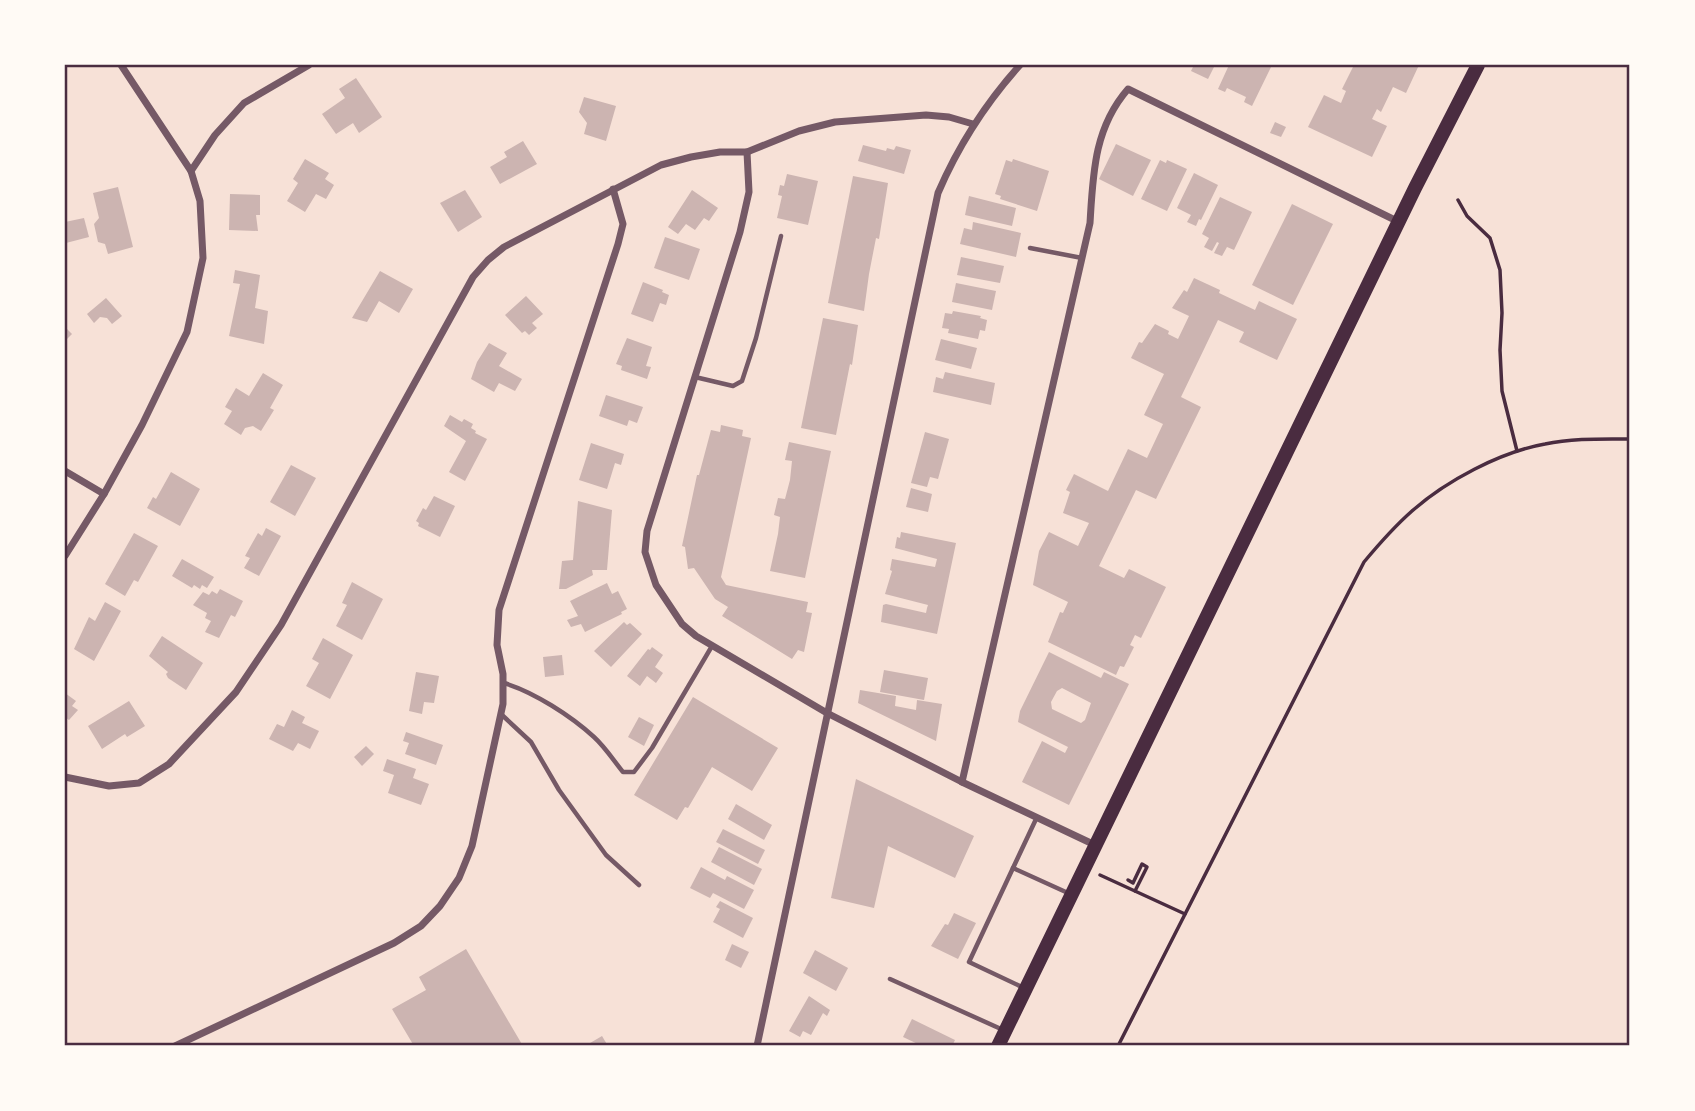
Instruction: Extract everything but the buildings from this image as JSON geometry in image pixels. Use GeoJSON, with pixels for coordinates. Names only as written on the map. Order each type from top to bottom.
{"type":"FeatureCollection","features":[{"type":"Feature","properties":{"kind":"main road"},"geometry":{"type":"LineString","coordinates":[[998,1046],[1478,65]]}},
{"type":"Feature","properties":{"kind":"street"},"geometry":{"type":"LineString","coordinates":[[65,556],[104,494],[142,425],[187,332],[203,258],[200,201],[191,171],[121,65]]}},
{"type":"Feature","properties":{"kind":"street"},"geometry":{"type":"LineString","coordinates":[[191,171],[215,135],[244,103],[309,65]]}},
{"type":"Feature","properties":{"kind":"street"},"geometry":{"type":"LineString","coordinates":[[757,1046],[938,193],[960,144],[992,97],[1020,65]]}},
{"type":"Feature","properties":{"kind":"street"},"geometry":{"type":"LineString","coordinates":[[962,782],[1090,223],[1093,165],[1098,144],[1117,102],[1128,89],[1400,222]]}},
{"type":"Feature","properties":{"kind":"street"},"geometry":{"type":"LineString","coordinates":[[65,777],[108,786],[139,783],[169,764],[236,692],[281,625],[473,277],[504,247],[661,165],[691,157],[720,152],[747,152],[799,131],[835,122],[926,115],[949,117],[973,124]]}},
{"type":"Feature","properties":{"kind":"street"},"geometry":{"type":"LineString","coordinates":[[747,152],[749,192],[740,232],[651,512],[645,552],[656,585],[682,624],[712,646],[827,713],[962,782],[1095,845]]}},
{"type":"Feature","properties":{"kind":"street"},"geometry":{"type":"LineString","coordinates":[[175,1046],[394,943],[421,926],[440,906],[459,878],[472,846],[501,715],[503,682],[497,645],[499,610],[618,244],[622,223],[613,189]]}},
{"type":"Feature","properties":{"kind":"street"},"geometry":{"type":"LineString","coordinates":[[65,471],[104,494]]}},
{"type":"Feature","properties":{"kind":"lane"},"geometry":{"type":"LineString","coordinates":[[694,377],[733,386],[742,381],[756,338],[781,236]]}},
{"type":"Feature","properties":{"kind":"lane"},"geometry":{"type":"LineString","coordinates":[[1031,248],[1082,258]]}},
{"type":"Feature","properties":{"kind":"lane"},"geometry":{"type":"LineString","coordinates":[[503,682],[524,689],[563,715],[595,738],[623,772],[634,772],[652,748],[712,646]]}},
{"type":"Feature","properties":{"kind":"lane"},"geometry":{"type":"LineString","coordinates":[[501,715],[531,742],[559,790],[606,855],[639,885]]}},
{"type":"Feature","properties":{"kind":"lane"},"geometry":{"type":"LineString","coordinates":[[1026,989],[969,962],[1037,817]]}},
{"type":"Feature","properties":{"kind":"lane"},"geometry":{"type":"LineString","coordinates":[[1013,868],[1072,895]]}},
{"type":"Feature","properties":{"kind":"lane"},"geometry":{"type":"LineString","coordinates":[[890,979],[1005,1031]]}},
{"type":"Feature","properties":{"kind":"path"},"geometry":{"type":"LineString","coordinates":[[1458,200],[1467,216],[1490,238],[1500,270],[1502,391],[1517,451]]}},
{"type":"Feature","properties":{"kind":"path"},"geometry":{"type":"LineString","coordinates":[[1118,1046],[1364,562],[1412,511],[1438,491],[1517,451],[1545,443],[1630,438]]}},
{"type":"Feature","properties":{"kind":"path"},"geometry":{"type":"LineString","coordinates":[[1128,880],[1133,883],[1142,864],[1147,867],[1135,891]]}},
{"type":"Feature","properties":{"kind":"path"},"geometry":{"type":"LineString","coordinates":[[1085,869],[1185,914]]}}]}
